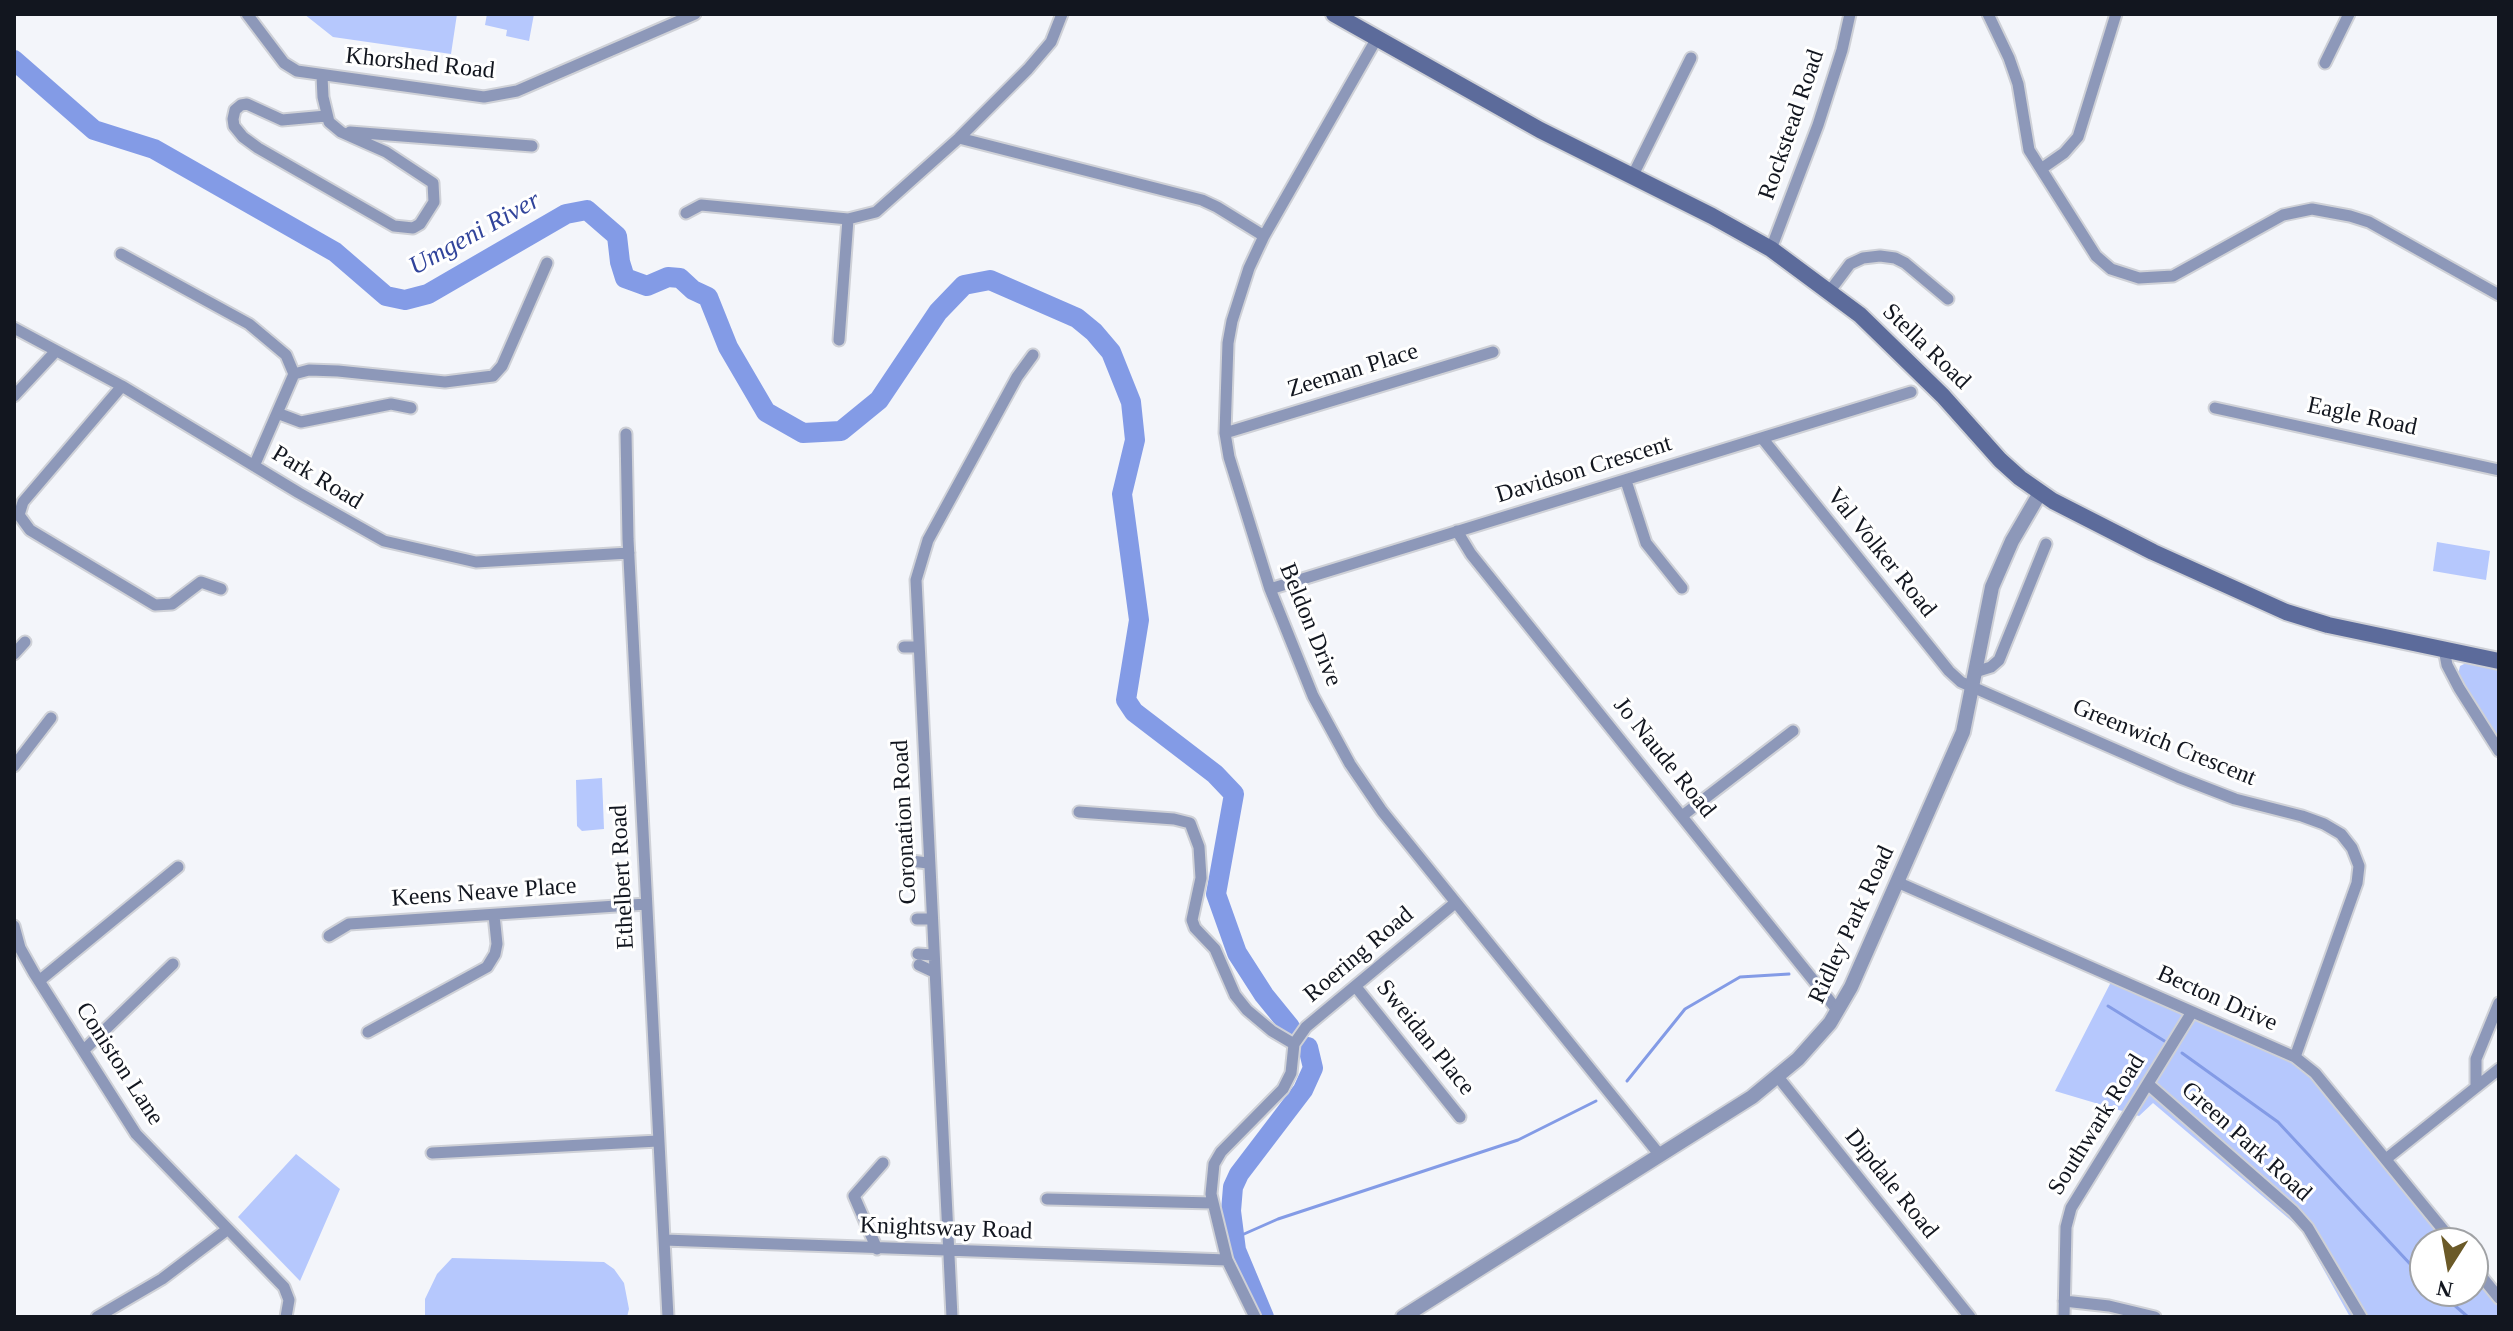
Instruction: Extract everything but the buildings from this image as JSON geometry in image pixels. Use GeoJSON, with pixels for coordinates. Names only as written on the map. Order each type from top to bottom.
{"type":"FeatureCollection","features":[{"type":"Feature","properties":{"kind":"main road","name":"Stella Road"},"geometry":{"type":"LineString","coordinates":[[1334,14],[1540,130],[1771,249],[1860,315],[1943,396],[2000,460],[2040,493],[2153,552],[2286,612],[2328,625],[2499,661]]}},
{"type":"Feature","properties":{"kind":"street","name":"Khorshed Road"},"geometry":{"type":"LineString","coordinates":[[247,14],[284,63],[297,71],[484,97],[501,96],[695,14]]}},
{"type":"Feature","properties":{"kind":"street"},"geometry":{"type":"LineString","coordinates":[[686,213],[701,205],[848,219],[876,212],[959,138],[1042,53],[1051,42],[1062,14]]}},
{"type":"Feature","properties":{"kind":"street","name":"Rockstead Road"},"geometry":{"type":"LineString","coordinates":[[1771,249],[1818,125],[1850,14]]}},
{"type":"Feature","properties":{"kind":"street"},"geometry":{"type":"LineString","coordinates":[[1988,14],[2018,84],[2025,141],[2096,256],[2119,273],[2150,279],[2173,276],[2283,215],[2312,209],[2369,222],[2499,295]]}},
{"type":"Feature","properties":{"kind":"street"},"geometry":{"type":"LineString","coordinates":[[2041,169],[2064,153],[2078,137],[2116,14]]}},
{"type":"Feature","properties":{"kind":"street"},"geometry":{"type":"LineString","coordinates":[[2325,63],[2349,14]]}},
{"type":"Feature","properties":{"kind":"street","name":"Beldon Drive"},"geometry":{"type":"LineString","coordinates":[[1377,38],[1264,236],[1249,268],[1232,321],[1225,373],[1225,433],[1229,457],[1270,589],[1313,696],[1350,764],[1382,811],[1659,1154]]}},
{"type":"Feature","properties":{"kind":"street"},"geometry":{"type":"LineString","coordinates":[[1632,177],[1691,58]]}},
{"type":"Feature","properties":{"kind":"street"},"geometry":{"type":"LineString","coordinates":[[322,76],[329,122],[341,132],[386,152],[433,183],[434,202],[420,224],[413,228],[394,226],[258,148],[243,137],[234,126],[233,119],[235,110],[247,104],[282,120],[326,116]]}},
{"type":"Feature","properties":{"kind":"street"},"geometry":{"type":"LineString","coordinates":[[341,132],[421,135],[532,146]]}},
{"type":"Feature","properties":{"kind":"street"},"geometry":{"type":"LineString","coordinates":[[959,138],[1202,200],[1264,236]]}},
{"type":"Feature","properties":{"kind":"street"},"geometry":{"type":"LineString","coordinates":[[839,340],[848,219]]}},
{"type":"Feature","properties":{"kind":"street"},"geometry":{"type":"LineString","coordinates":[[121,254],[249,324],[286,355],[294,374],[254,466]]}},
{"type":"Feature","properties":{"kind":"street"},"geometry":{"type":"LineString","coordinates":[[1829,292],[1850,264],[1863,258],[1880,256],[1905,263],[1948,299]]}},
{"type":"Feature","properties":{"kind":"street"},"geometry":{"type":"LineString","coordinates":[[294,374],[309,370],[338,371],[445,382],[493,376],[502,366],[547,263]]}},
{"type":"Feature","properties":{"kind":"street","name":"Park Road"},"geometry":{"type":"LineString","coordinates":[[14,328],[122,386],[384,541],[476,562],[629,553]]}},
{"type":"Feature","properties":{"kind":"street"},"geometry":{"type":"LineString","coordinates":[[14,396],[56,351]]}},
{"type":"Feature","properties":{"kind":"street","name":"Zeeman Place"},"geometry":{"type":"LineString","coordinates":[[1225,433],[1493,352]]}},
{"type":"Feature","properties":{"kind":"street","name":"Coronation Road"},"geometry":{"type":"LineString","coordinates":[[952,1317],[916,590],[928,540],[1017,377],[1033,355]]}},
{"type":"Feature","properties":{"kind":"street"},"geometry":{"type":"LineString","coordinates":[[122,386],[23,502],[19,515],[30,530],[155,605],[172,604],[201,582],[221,589]]}},
{"type":"Feature","properties":{"kind":"street","name":"Davidson Crescent"},"geometry":{"type":"LineString","coordinates":[[1270,589],[1911,392]]}},
{"type":"Feature","properties":{"kind":"street"},"geometry":{"type":"LineString","coordinates":[[277,413],[301,422],[391,404],[411,408]]}},
{"type":"Feature","properties":{"kind":"street","name":"Eagle Road"},"geometry":{"type":"LineString","coordinates":[[2215,408],[2499,470]]}},
{"type":"Feature","properties":{"kind":"street","name":"Ethelbert Road"},"geometry":{"type":"LineString","coordinates":[[626,434],[629,553],[668,1317]]}},
{"type":"Feature","properties":{"kind":"street","name":"Val Volker Road"},"geometry":{"type":"LineString","coordinates":[[1762,438],[1949,671],[1961,682],[1974,679]]}},
{"type":"Feature","properties":{"kind":"street"},"geometry":{"type":"LineString","coordinates":[[1626,481],[1646,543],[1682,588]]}},
{"type":"Feature","properties":{"kind":"street","name":"Ridley Park Road"},"geometry":{"type":"LineString","coordinates":[[1403,1317],[1741,1104],[1778,1077],[1817,1040],[1838,1011],[1963,732],[1986,609],[1996,577],[2012,541],[2040,493]]}},
{"type":"Feature","properties":{"kind":"street","name":"Jo Naude Road"},"geometry":{"type":"LineString","coordinates":[[1457,531],[1481,567],[1838,1011]]}},
{"type":"Feature","properties":{"kind":"street"},"geometry":{"type":"LineString","coordinates":[[1974,679],[1999,660],[2046,544]]}},
{"type":"Feature","properties":{"kind":"street"},"geometry":{"type":"LineString","coordinates":[[14,654],[25,642]]}},
{"type":"Feature","properties":{"kind":"street"},"geometry":{"type":"LineString","coordinates":[[904,647],[918,647]]}},
{"type":"Feature","properties":{"kind":"street"},"geometry":{"type":"LineString","coordinates":[[2444,649],[2447,665],[2459,688],[2499,751]]}},
{"type":"Feature","properties":{"kind":"street","name":"Greenwich Crescent"},"geometry":{"type":"LineString","coordinates":[[1974,679],[2178,777],[2235,799],[2302,816],[2341,834],[2352,848],[2359,866],[2357,883],[2295,1057]]}},
{"type":"Feature","properties":{"kind":"street"},"geometry":{"type":"LineString","coordinates":[[14,766],[51,718]]}},
{"type":"Feature","properties":{"kind":"street"},"geometry":{"type":"LineString","coordinates":[[1682,816],[1793,731]]}},
{"type":"Feature","properties":{"kind":"street"},"geometry":{"type":"LineString","coordinates":[[1079,812],[1174,819],[1190,823],[1199,847],[1201,878],[1192,920],[1195,928],[1215,949],[1235,995],[1247,1010],[1294,1044],[1291,1073],[1283,1089],[1221,1152],[1214,1164],[1211,1182],[1227,1260],[1255,1317]]}},
{"type":"Feature","properties":{"kind":"street"},"geometry":{"type":"LineString","coordinates":[[911,861],[928,863]]}},
{"type":"Feature","properties":{"kind":"street"},"geometry":{"type":"LineString","coordinates":[[39,981],[178,867]]}},
{"type":"Feature","properties":{"kind":"street","name":"Becton Drive"},"geometry":{"type":"LineString","coordinates":[[1897,882],[2295,1057],[2315,1073],[2441,1227]]}},
{"type":"Feature","properties":{"kind":"street","name":"Roering Road"},"geometry":{"type":"LineString","coordinates":[[1294,1044],[1306,1027],[1455,903]]}},
{"type":"Feature","properties":{"kind":"street","name":"Keens Neave Place"},"geometry":{"type":"LineString","coordinates":[[329,936],[349,924],[646,904]]}},
{"type":"Feature","properties":{"kind":"street"},"geometry":{"type":"LineString","coordinates":[[368,1032],[487,967],[497,944],[494,915]]}},
{"type":"Feature","properties":{"kind":"street"},"geometry":{"type":"LineString","coordinates":[[917,919],[932,919]]}},
{"type":"Feature","properties":{"kind":"street","name":"Coniston Lane"},"geometry":{"type":"LineString","coordinates":[[14,926],[17,951],[136,1134],[284,1287],[289,1300],[286,1317]]}},
{"type":"Feature","properties":{"kind":"street"},"geometry":{"type":"LineString","coordinates":[[933,955],[918,959],[934,972]]}},
{"type":"Feature","properties":{"kind":"street"},"geometry":{"type":"LineString","coordinates":[[84,1050],[173,964]]}},
{"type":"Feature","properties":{"kind":"street","name":"Sweidan Place"},"geometry":{"type":"LineString","coordinates":[[1356,987],[1460,1117]]}},
{"type":"Feature","properties":{"kind":"street"},"geometry":{"type":"LineString","coordinates":[[2476,1086],[2476,1059],[2499,1003]]}},
{"type":"Feature","properties":{"kind":"street","name":"Southwark Road"},"geometry":{"type":"LineString","coordinates":[[2064,1317],[2066,1227],[2071,1208],[2192,1012]]}},
{"type":"Feature","properties":{"kind":"street"},"geometry":{"type":"LineString","coordinates":[[2386,1159],[2499,1070]]}},
{"type":"Feature","properties":{"kind":"street","name":"Dipdale Road"},"geometry":{"type":"LineString","coordinates":[[1778,1077],[1970,1317]]}},
{"type":"Feature","properties":{"kind":"street","name":"Green Park Road"},"geometry":{"type":"LineString","coordinates":[[2149,1085],[2293,1211],[2308,1228],[2361,1317]]}},
{"type":"Feature","properties":{"kind":"street"},"geometry":{"type":"LineString","coordinates":[[432,1153],[658,1141]]}},
{"type":"Feature","properties":{"kind":"street"},"geometry":{"type":"LineString","coordinates":[[877,1249],[854,1196],[883,1163]]}},
{"type":"Feature","properties":{"kind":"street"},"geometry":{"type":"LineString","coordinates":[[1047,1199],[1213,1203]]}},
{"type":"Feature","properties":{"kind":"street"},"geometry":{"type":"LineString","coordinates":[[97,1317],[162,1279],[228,1229]]}},
{"type":"Feature","properties":{"kind":"street","name":"Knightsway Road"},"geometry":{"type":"LineString","coordinates":[[664,1240],[1227,1260]]}},
{"type":"Feature","properties":{"kind":"street"},"geometry":{"type":"LineString","coordinates":[[2064,1301],[2109,1306],[2155,1317]]}},
{"type":"Feature","properties":{"kind":"shaded area"},"geometry":{"type":"Polygon","coordinates":[[[304,14],[457,14],[451,54],[333,37],[304,14]]]}},
{"type":"Feature","properties":{"kind":"shaded area"},"geometry":{"type":"Polygon","coordinates":[[[487,14],[534,14],[529,41],[506,36],[507,30],[485,25],[487,14]]]}},
{"type":"Feature","properties":{"kind":"shaded area"},"geometry":{"type":"Polygon","coordinates":[[[2437,542],[2490,551],[2486,580],[2433,571],[2437,542]]]}},
{"type":"Feature","properties":{"kind":"shaded area"},"geometry":{"type":"Polygon","coordinates":[[[2468,662],[2499,669],[2499,741],[2458,675],[2460,666],[2468,662]]]}},
{"type":"Feature","properties":{"kind":"shaded area"},"geometry":{"type":"Polygon","coordinates":[[[602,778],[604,829],[582,831],[577,826],[576,780],[602,778]]]}},
{"type":"Feature","properties":{"kind":"shaded area"},"geometry":{"type":"Polygon","coordinates":[[[2111,982],[2292,1061],[2305,1071],[2434,1227],[2409,1227],[2409,1307],[2489,1307],[2489,1292],[2499,1303],[2499,1317],[2350,1317],[2301,1229],[2153,1103],[2139,1116],[2055,1091],[2111,982]]]}},
{"type":"Feature","properties":{"kind":"shaded area"},"geometry":{"type":"Polygon","coordinates":[[[296,1154],[340,1189],[300,1281],[238,1217],[296,1154]]]}},
{"type":"Feature","properties":{"kind":"shaded area"},"geometry":{"type":"Polygon","coordinates":[[[452,1258],[604,1262],[614,1269],[624,1283],[629,1309],[627,1317],[425,1317],[425,1299],[437,1274],[452,1258]]]}},
{"type":"Feature","properties":{"kind":"waterway","name":"Umgeni River"},"geometry":{"type":"LineString","coordinates":[[14,60],[94,130],[154,149],[335,252],[386,296],[405,300],[428,294],[566,214],[587,210],[617,236],[625,278],[647,286],[668,277],[680,278],[693,290],[708,297],[728,347],[766,412],[803,433],[841,431],[879,400],[938,312],[964,285],[990,280],[1077,318],[1111,352],[1131,402],[1135,440],[1122,494],[1139,620],[1126,700],[1134,712],[1215,774],[1234,794],[1216,894],[1237,953],[1264,995],[1290,1027]]}},
{"type":"Feature","properties":{"kind":"waterway"},"geometry":{"type":"LineString","coordinates":[[1627,1081],[1685,1009],[1740,977],[1789,974]]}},
{"type":"Feature","properties":{"kind":"waterway"},"geometry":{"type":"LineString","coordinates":[[2108,1006],[2166,1042]]}},
{"type":"Feature","properties":{"kind":"waterway","name":"Umgeni River"},"geometry":{"type":"LineString","coordinates":[[1264,1317],[1236,1250],[1231,1211],[1233,1187],[1239,1174],[1303,1090],[1313,1068],[1308,1047]]}},
{"type":"Feature","properties":{"kind":"waterway"},"geometry":{"type":"LineString","coordinates":[[2182,1053],[2278,1122],[2409,1263]]}},
{"type":"Feature","properties":{"kind":"waterway"},"geometry":{"type":"LineString","coordinates":[[1235,1238],[1278,1219],[1518,1140],[1596,1101]]}},
{"type":"Feature","properties":{"kind":"waterway"},"geometry":{"type":"LineString","coordinates":[[2456,1307],[2468,1317]]}}]}
